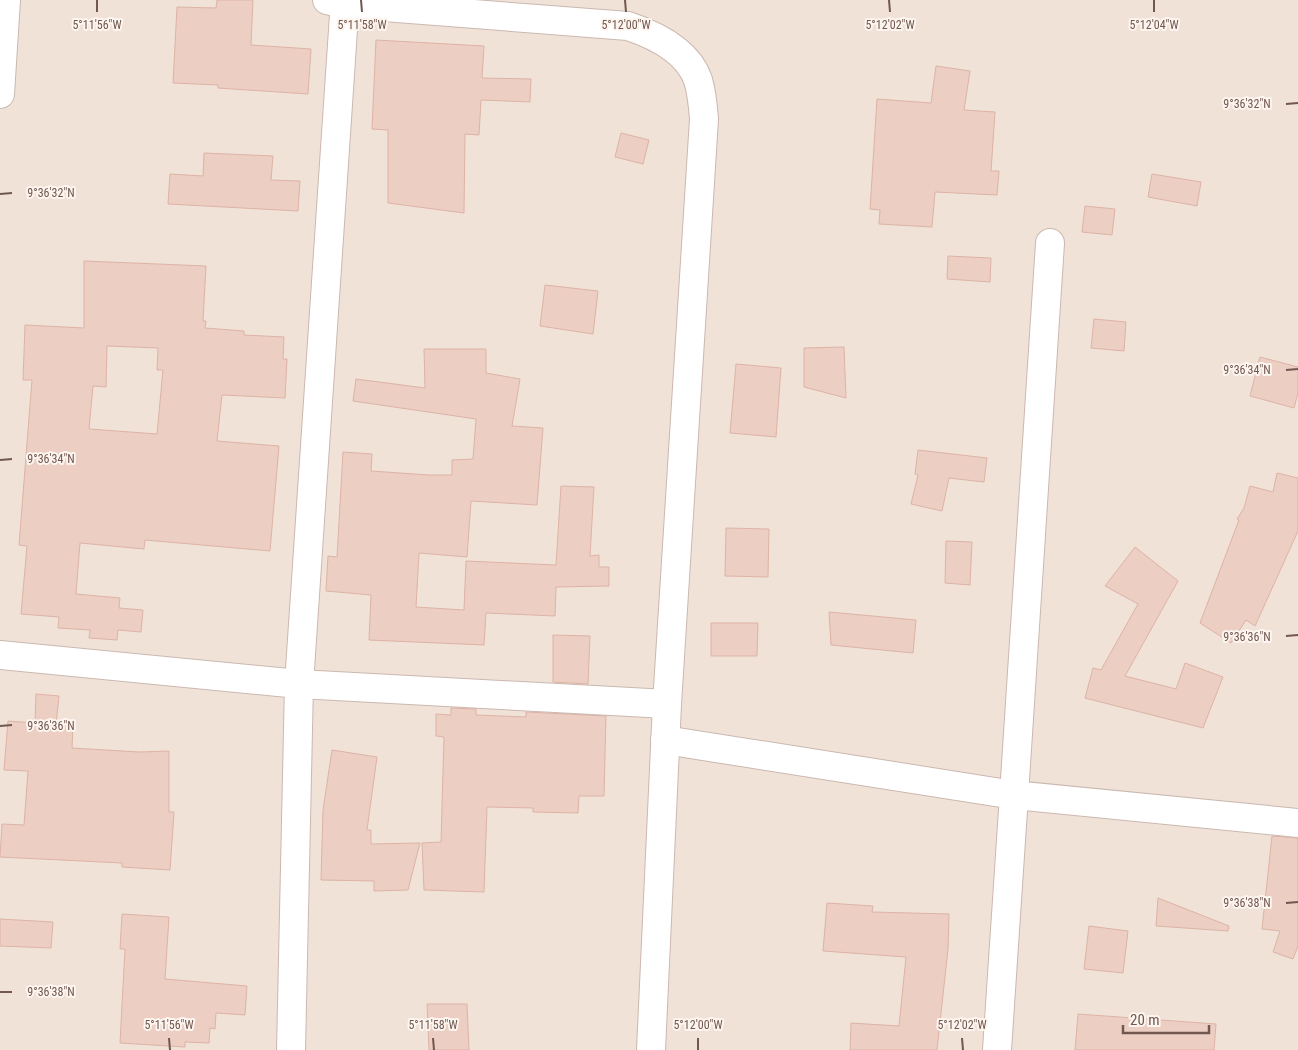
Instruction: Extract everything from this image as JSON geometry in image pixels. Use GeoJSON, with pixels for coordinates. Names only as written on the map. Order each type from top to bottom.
{"type":"FeatureCollection","features":[{"type":"Feature","properties":{"kind":"street"},"geometry":{"type":"LineString","coordinates":[[0,94],[6,0]]}},
{"type":"Feature","properties":{"kind":"street"},"geometry":{"type":"LineString","coordinates":[[291,1050],[298,684],[339,1],[628,26],[649,33],[672,48],[685,60],[698,78],[704,119],[667,704],[651,1050]]}},
{"type":"Feature","properties":{"kind":"street"},"geometry":{"type":"LineString","coordinates":[[998,1050],[1050,243]]}},
{"type":"Feature","properties":{"kind":"street"},"geometry":{"type":"LineString","coordinates":[[0,655],[298,684],[667,704]]}},
{"type":"Feature","properties":{"kind":"street"},"geometry":{"type":"LineString","coordinates":[[665,740],[1014,795],[1298,823]]}},
{"type":"Feature","properties":{"kind":"shaded area"},"geometry":{"type":"Polygon","coordinates":[[[0,0],[1298,0],[1298,1050],[0,1050],[0,0]]]}},
{"type":"Feature","properties":{"kind":"building"},"geometry":{"type":"Polygon","coordinates":[[[217,0],[253,0],[251,45],[311,49],[308,94],[218,88],[218,85],[173,83],[177,7],[216,8],[217,0]]]}},
{"type":"Feature","properties":{"kind":"building"},"geometry":{"type":"Polygon","coordinates":[[[376,40],[484,46],[482,78],[531,79],[530,102],[481,100],[479,135],[465,134],[464,213],[388,203],[388,130],[372,129],[376,40]]]}},
{"type":"Feature","properties":{"kind":"building"},"geometry":{"type":"Polygon","coordinates":[[[936,66],[970,71],[964,110],[995,112],[991,171],[999,171],[997,195],[935,192],[932,227],[879,224],[880,210],[870,209],[877,99],[931,103],[936,66]]]}},
{"type":"Feature","properties":{"kind":"building"},"geometry":{"type":"Polygon","coordinates":[[[621,133],[649,140],[643,164],[615,157],[621,133]]]}},
{"type":"Feature","properties":{"kind":"building"},"geometry":{"type":"Polygon","coordinates":[[[204,153],[273,156],[271,180],[300,181],[298,211],[168,204],[170,174],[203,176],[204,153]]]}},
{"type":"Feature","properties":{"kind":"building"},"geometry":{"type":"Polygon","coordinates":[[[1152,174],[1201,182],[1197,206],[1148,197],[1152,174]]]}},
{"type":"Feature","properties":{"kind":"building"},"geometry":{"type":"Polygon","coordinates":[[[1085,206],[1115,209],[1112,235],[1082,232],[1085,206]]]}},
{"type":"Feature","properties":{"kind":"building"},"geometry":{"type":"Polygon","coordinates":[[[948,256],[991,258],[990,282],[947,279],[948,256]]]}},
{"type":"Feature","properties":{"kind":"building"},"geometry":{"type":"Polygon","coordinates":[[[84,261],[206,266],[203,321],[206,321],[205,328],[244,331],[244,335],[284,337],[283,359],[287,359],[285,398],[222,395],[217,441],[279,446],[270,551],[145,540],[144,549],[80,543],[76,594],[120,598],[119,608],[143,610],[141,632],[118,630],[117,640],[89,638],[90,630],[58,628],[59,617],[21,614],[27,546],[19,545],[32,380],[23,380],[25,325],[84,328],[84,261]],[[107,346],[106,387],[93,386],[89,429],[157,434],[163,370],[157,370],[158,348],[107,346]]]}},
{"type":"Feature","properties":{"kind":"building"},"geometry":{"type":"Polygon","coordinates":[[[545,285],[598,291],[593,334],[540,326],[545,285]]]}},
{"type":"Feature","properties":{"kind":"building"},"geometry":{"type":"Polygon","coordinates":[[[1094,319],[1126,322],[1124,351],[1091,348],[1094,319]]]}},
{"type":"Feature","properties":{"kind":"building"},"geometry":{"type":"Polygon","coordinates":[[[844,347],[846,398],[804,387],[804,348],[844,347]]]}},
{"type":"Feature","properties":{"kind":"building"},"geometry":{"type":"Polygon","coordinates":[[[424,349],[486,349],[486,373],[520,379],[512,426],[543,428],[537,505],[471,501],[467,557],[419,553],[416,607],[464,610],[466,561],[556,565],[561,486],[594,487],[590,556],[599,555],[599,567],[609,567],[609,586],[556,587],[555,616],[486,613],[484,645],[369,640],[371,595],[326,591],[328,556],[337,557],[343,452],[372,454],[371,471],[429,475],[452,475],[452,460],[473,459],[476,419],[353,401],[356,379],[425,388],[424,349]]]}},
{"type":"Feature","properties":{"kind":"building"},"geometry":{"type":"Polygon","coordinates":[[[1260,357],[1298,367],[1298,393],[1294,408],[1250,396],[1260,357]]]}},
{"type":"Feature","properties":{"kind":"building"},"geometry":{"type":"Polygon","coordinates":[[[736,364],[781,368],[776,437],[730,433],[736,364]]]}},
{"type":"Feature","properties":{"kind":"building"},"geometry":{"type":"Polygon","coordinates":[[[918,450],[987,458],[984,482],[949,478],[942,511],[911,504],[918,475],[915,474],[918,450]]]}},
{"type":"Feature","properties":{"kind":"building"},"geometry":{"type":"Polygon","coordinates":[[[1277,473],[1298,478],[1298,531],[1255,626],[1246,620],[1231,643],[1200,623],[1239,520],[1237,519],[1244,508],[1250,486],[1273,492],[1277,473]]]}},
{"type":"Feature","properties":{"kind":"building"},"geometry":{"type":"Polygon","coordinates":[[[726,528],[769,529],[768,577],[725,576],[726,528]]]}},
{"type":"Feature","properties":{"kind":"building"},"geometry":{"type":"Polygon","coordinates":[[[946,541],[972,542],[970,585],[945,583],[946,541]]]}},
{"type":"Feature","properties":{"kind":"building"},"geometry":{"type":"Polygon","coordinates":[[[1135,547],[1178,581],[1125,676],[1176,689],[1185,663],[1223,677],[1203,728],[1085,698],[1093,668],[1101,670],[1138,604],[1105,586],[1135,547]]]}},
{"type":"Feature","properties":{"kind":"building"},"geometry":{"type":"Polygon","coordinates":[[[829,612],[916,620],[913,653],[831,645],[829,612]]]}},
{"type":"Feature","properties":{"kind":"building"},"geometry":{"type":"Polygon","coordinates":[[[711,623],[758,623],[757,656],[711,656],[711,623]]]}},
{"type":"Feature","properties":{"kind":"building"},"geometry":{"type":"Polygon","coordinates":[[[553,635],[590,636],[588,684],[553,682],[553,635]]]}},
{"type":"Feature","properties":{"kind":"building"},"geometry":{"type":"Polygon","coordinates":[[[36,694],[59,696],[56,724],[73,725],[72,748],[139,752],[169,751],[169,812],[174,812],[170,870],[122,867],[122,863],[0,857],[2,824],[24,825],[28,771],[4,770],[8,721],[35,723],[36,694]]]}},
{"type":"Feature","properties":{"kind":"building"},"geometry":{"type":"Polygon","coordinates":[[[451,708],[476,709],[476,715],[526,717],[526,712],[606,716],[604,796],[579,796],[578,813],[533,812],[533,808],[487,807],[484,892],[424,890],[422,843],[441,842],[444,737],[436,736],[436,714],[451,715],[451,708]]]}},
{"type":"Feature","properties":{"kind":"building"},"geometry":{"type":"Polygon","coordinates":[[[332,750],[377,757],[367,830],[371,830],[371,844],[420,843],[408,890],[374,891],[374,881],[321,880],[323,810],[332,750]]]}},
{"type":"Feature","properties":{"kind":"building"},"geometry":{"type":"Polygon","coordinates":[[[1272,836],[1298,838],[1298,946],[1293,959],[1273,952],[1280,931],[1262,929],[1272,836]]]}},
{"type":"Feature","properties":{"kind":"building"},"geometry":{"type":"Polygon","coordinates":[[[1158,898],[1229,926],[1228,931],[1156,926],[1158,898]]]}},
{"type":"Feature","properties":{"kind":"building"},"geometry":{"type":"Polygon","coordinates":[[[827,903],[873,906],[872,912],[949,914],[948,949],[937,1050],[850,1050],[851,1023],[899,1026],[906,957],[823,951],[827,903]]]}},
{"type":"Feature","properties":{"kind":"building"},"geometry":{"type":"Polygon","coordinates":[[[122,914],[169,917],[165,979],[247,986],[245,1015],[216,1013],[215,1029],[210,1028],[209,1043],[185,1042],[185,1047],[120,1043],[125,949],[120,949],[122,914]]]}},
{"type":"Feature","properties":{"kind":"building"},"geometry":{"type":"Polygon","coordinates":[[[0,919],[53,922],[51,948],[0,946],[0,919]]]}},
{"type":"Feature","properties":{"kind":"building"},"geometry":{"type":"Polygon","coordinates":[[[1089,926],[1128,931],[1123,973],[1084,969],[1089,926]]]}},
{"type":"Feature","properties":{"kind":"building"},"geometry":{"type":"Polygon","coordinates":[[[427,1004],[467,1004],[469,1050],[429,1050],[427,1004]]]}},
{"type":"Feature","properties":{"kind":"building"},"geometry":{"type":"Polygon","coordinates":[[[1078,1014],[1216,1024],[1214,1050],[1075,1050],[1078,1014]]]}}]}
